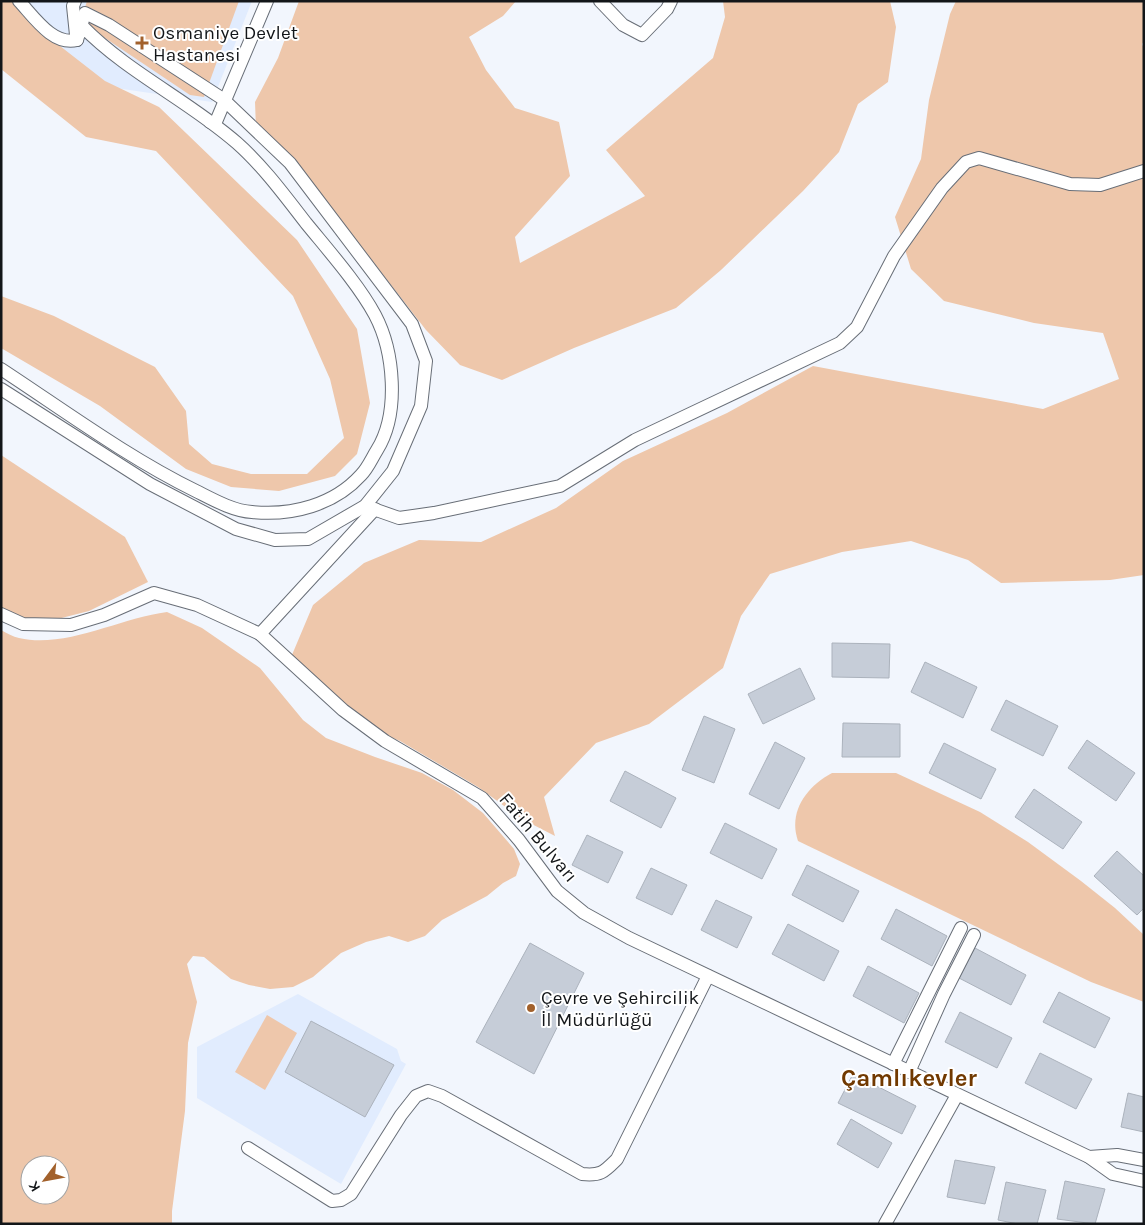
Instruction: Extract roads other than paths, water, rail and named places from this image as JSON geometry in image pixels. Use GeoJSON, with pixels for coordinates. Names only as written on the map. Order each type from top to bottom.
{"type":"FeatureCollection","features":[{"type":"Feature","properties":{"kind":"street"},"geometry":{"type":"LineString","coordinates":[[19,1],[51,34],[68,42],[77,40]]}},
{"type":"Feature","properties":{"kind":"street"},"geometry":{"type":"LineString","coordinates":[[75,1],[73,6],[77,40]]}},
{"type":"Feature","properties":{"kind":"street"},"geometry":{"type":"LineString","coordinates":[[210,122],[215,124],[267,1]]}},
{"type":"Feature","properties":{"kind":"street"},"geometry":{"type":"LineString","coordinates":[[600,1],[623,26],[642,35],[667,9],[671,1]]}},
{"type":"Feature","properties":{"kind":"street"},"geometry":{"type":"LineString","coordinates":[[77,40],[85,13],[109,25],[225,101],[290,163],[412,324],[426,361],[421,406],[393,471],[370,507],[260,634]]}},
{"type":"Feature","properties":{"kind":"street"},"geometry":{"type":"LineString","coordinates":[[1,369],[159,473],[212,500],[250,512],[309,507],[335,498],[362,474],[381,444],[392,404],[390,354],[375,315],[333,256],[282,193],[239,144],[136,72],[100,44],[82,26],[77,40]]}},
{"type":"Feature","properties":{"kind":"street"},"geometry":{"type":"LineString","coordinates":[[1,389],[150,484],[236,529],[275,540],[308,539],[370,507],[399,518],[434,514],[560,486],[636,440],[840,343],[856,327],[894,256],[942,188],[966,162],[979,158],[1070,184],[1100,184],[1144,171]]}},
{"type":"Feature","properties":{"kind":"street","name":"Fatih Bulvarı"},"geometry":{"type":"LineString","coordinates":[[1,614],[22,624],[71,625],[104,615],[154,593],[197,605],[260,634],[343,710],[385,740],[482,798],[519,840],[557,891],[584,912],[628,938],[1089,1157],[1113,1174],[1144,1180]]}},
{"type":"Feature","properties":{"kind":"street"},"geometry":{"type":"LineString","coordinates":[[893,1064],[961,928]]}},
{"type":"Feature","properties":{"kind":"street"},"geometry":{"type":"LineString","coordinates":[[909,1072],[944,994],[974,935]]}},
{"type":"Feature","properties":{"kind":"street"},"geometry":{"type":"LineString","coordinates":[[248,1148],[332,1201],[341,1200],[351,1194],[401,1115],[416,1096],[428,1091],[442,1096],[582,1174],[596,1175],[605,1171],[617,1159],[708,976]]}},
{"type":"Feature","properties":{"kind":"street"},"geometry":{"type":"LineString","coordinates":[[885,1224],[957,1095]]}},
{"type":"Feature","properties":{"kind":"street"},"geometry":{"type":"LineString","coordinates":[[1089,1157],[1117,1154],[1144,1160]]}},
{"type":"Feature","properties":{"kind":"place","name":"Osmaniye Devlet Hastanesi"},"geometry":{"type":"Point","coordinates":[142,43]}},
{"type":"Feature","properties":{"kind":"place","name":"Çevre ve Şehircilik İl Müdürlüğü"},"geometry":{"type":"Point","coordinates":[531,1008]}},
{"type":"Feature","properties":{"kind":"district","name":"Çamlıkevler"},"geometry":{"type":"Point","coordinates":[909,1078]}}]}
